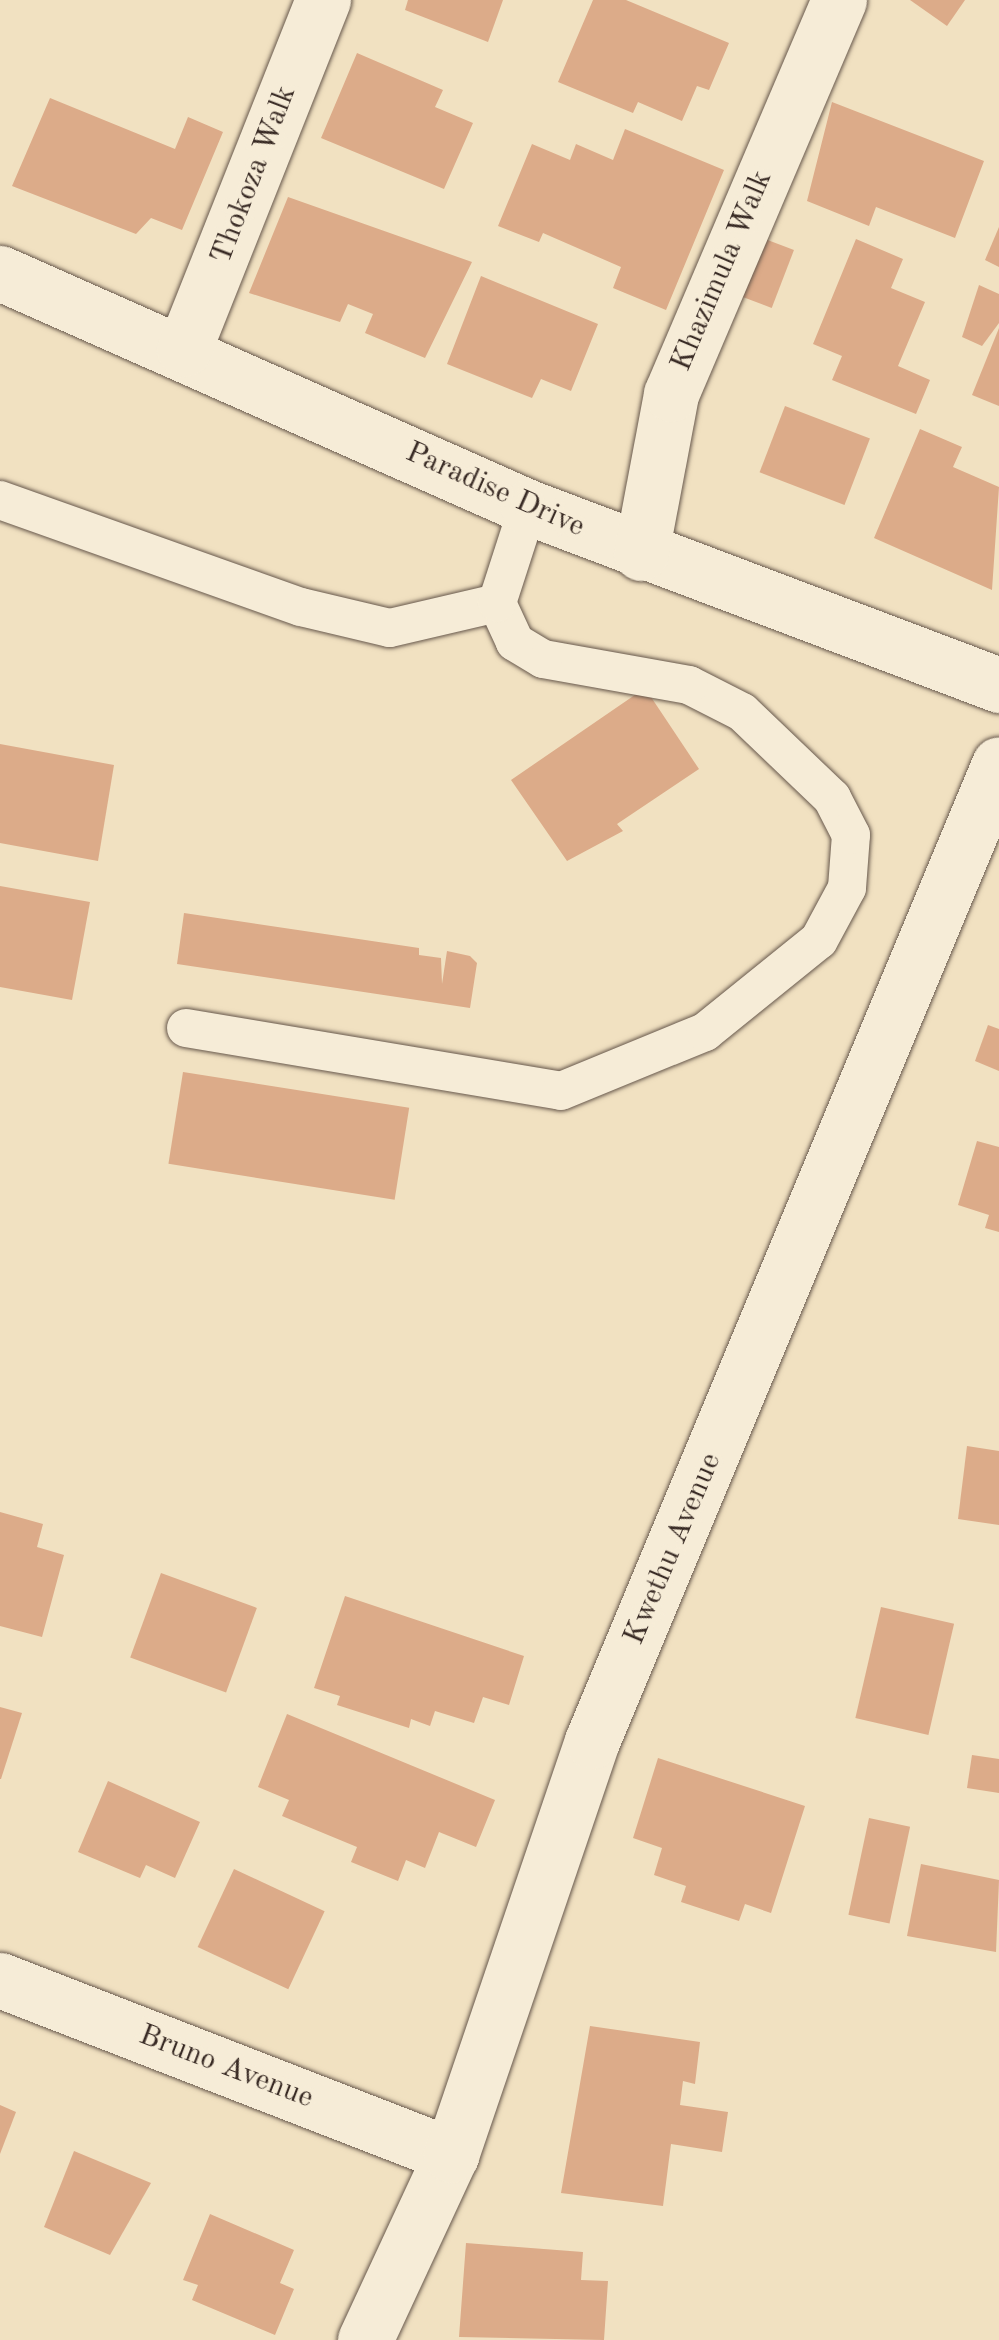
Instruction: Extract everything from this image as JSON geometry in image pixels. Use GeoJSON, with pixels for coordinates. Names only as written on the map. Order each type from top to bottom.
{"type":"FeatureCollection","features":[{"type":"Feature","properties":{"kind":"street","name":"Thokoza Walk"},"geometry":{"type":"LineString","coordinates":[[184,349],[323,0]]}},
{"type":"Feature","properties":{"kind":"street","name":"Khazimula Walk"},"geometry":{"type":"LineString","coordinates":[[641,554],[671,394],[838,0]]}},
{"type":"Feature","properties":{"kind":"street","name":"Paradise Drive"},"geometry":{"type":"LineString","coordinates":[[0,273],[184,349],[528,507],[641,554],[999,685]]}},
{"type":"Feature","properties":{"kind":"street","name":"Kwethu Avenue"},"geometry":{"type":"LineString","coordinates":[[365,2340],[451,2155],[592,1741],[999,764]]}},
{"type":"Feature","properties":{"kind":"street","name":"Bruno Avenue"},"geometry":{"type":"LineString","coordinates":[[0,1980],[451,2155]]}},
{"type":"Feature","properties":{"kind":"lane"},"geometry":{"type":"LineString","coordinates":[[0,500],[301,607],[390,628],[497,603]]}},
{"type":"Feature","properties":{"kind":"lane"},"geometry":{"type":"LineString","coordinates":[[186,1028],[561,1091],[706,1032],[820,940],[846,888],[851,835],[794,756],[742,712],[688,685],[543,659],[516,642],[497,603],[528,507]]}},
{"type":"Feature","properties":{"kind":"building"},"geometry":{"type":"Polygon","coordinates":[[[408,0],[503,0],[488,42],[405,10],[408,0]]]}},
{"type":"Feature","properties":{"kind":"building"},"geometry":{"type":"Polygon","coordinates":[[[593,0],[626,0],[729,43],[709,90],[697,86],[682,121],[638,102],[633,113],[558,82],[593,0]]]}},
{"type":"Feature","properties":{"kind":"building"},"geometry":{"type":"Polygon","coordinates":[[[910,0],[965,0],[947,26],[910,0]]]}},
{"type":"Feature","properties":{"kind":"building"},"geometry":{"type":"Polygon","coordinates":[[[357,53],[443,90],[435,107],[473,123],[444,189],[321,138],[357,53]]]}},
{"type":"Feature","properties":{"kind":"building"},"geometry":{"type":"Polygon","coordinates":[[[50,98],[175,149],[188,117],[223,132],[182,230],[151,218],[136,234],[12,186],[50,98]]]}},
{"type":"Feature","properties":{"kind":"building"},"geometry":{"type":"Polygon","coordinates":[[[832,102],[984,161],[955,238],[876,207],[869,226],[807,201],[832,102]]]}},
{"type":"Feature","properties":{"kind":"building"},"geometry":{"type":"Polygon","coordinates":[[[625,129],[724,170],[666,310],[613,288],[621,267],[543,233],[539,242],[498,226],[532,144],[570,160],[576,144],[613,160],[625,129]]]}},
{"type":"Feature","properties":{"kind":"building"},"geometry":{"type":"Polygon","coordinates":[[[288,197],[472,262],[425,358],[365,333],[373,314],[348,304],[340,322],[249,293],[288,197]]]}},
{"type":"Feature","properties":{"kind":"building"},"geometry":{"type":"Polygon","coordinates":[[[999,227],[999,267],[985,260],[999,227]]]}},
{"type":"Feature","properties":{"kind":"building"},"geometry":{"type":"Polygon","coordinates":[[[765,239],[794,250],[772,308],[743,297],[765,239]]]}},
{"type":"Feature","properties":{"kind":"building"},"geometry":{"type":"Polygon","coordinates":[[[856,239],[903,259],[891,288],[925,302],[898,366],[930,380],[916,414],[832,380],[842,356],[813,344],[856,239]]]}},
{"type":"Feature","properties":{"kind":"building"},"geometry":{"type":"Polygon","coordinates":[[[481,276],[598,324],[571,391],[541,379],[532,398],[447,364],[481,276]]]}},
{"type":"Feature","properties":{"kind":"building"},"geometry":{"type":"Polygon","coordinates":[[[979,285],[999,294],[999,323],[982,346],[962,337],[979,285]]]}},
{"type":"Feature","properties":{"kind":"building"},"geometry":{"type":"Polygon","coordinates":[[[999,328],[999,406],[972,395],[999,328]]]}},
{"type":"Feature","properties":{"kind":"building"},"geometry":{"type":"Polygon","coordinates":[[[785,406],[870,439],[845,505],[760,472],[785,406]]]}},
{"type":"Feature","properties":{"kind":"building"},"geometry":{"type":"Polygon","coordinates":[[[920,429],[962,447],[953,467],[999,487],[992,590],[874,538],[920,429]]]}},
{"type":"Feature","properties":{"kind":"building"},"geometry":{"type":"Polygon","coordinates":[[[645,688],[699,769],[617,824],[623,831],[567,861],[511,780],[645,688]]]}},
{"type":"Feature","properties":{"kind":"building"},"geometry":{"type":"Polygon","coordinates":[[[0,744],[114,765],[98,861],[0,843],[0,744]]]}},
{"type":"Feature","properties":{"kind":"building"},"geometry":{"type":"Polygon","coordinates":[[[0,886],[90,902],[72,1000],[0,987],[0,886]]]}},
{"type":"Feature","properties":{"kind":"building"},"geometry":{"type":"Polygon","coordinates":[[[184,913],[419,948],[419,955],[441,958],[442,984],[447,951],[470,956],[477,963],[470,1008],[177,964],[184,913]]]}},
{"type":"Feature","properties":{"kind":"building"},"geometry":{"type":"Polygon","coordinates":[[[988,1025],[999,1029],[999,1071],[975,1061],[988,1025]]]}},
{"type":"Feature","properties":{"kind":"building"},"geometry":{"type":"Polygon","coordinates":[[[183,1072],[409,1108],[395,1200],[168,1164],[183,1072]]]}},
{"type":"Feature","properties":{"kind":"building"},"geometry":{"type":"Polygon","coordinates":[[[977,1141],[999,1147],[999,1232],[985,1228],[989,1215],[958,1205],[977,1141]]]}},
{"type":"Feature","properties":{"kind":"building"},"geometry":{"type":"Polygon","coordinates":[[[967,1446],[999,1451],[999,1525],[958,1519],[967,1446]]]}},
{"type":"Feature","properties":{"kind":"building"},"geometry":{"type":"Polygon","coordinates":[[[0,1512],[43,1524],[37,1547],[64,1555],[42,1637],[0,1626],[0,1512]]]}},
{"type":"Feature","properties":{"kind":"building"},"geometry":{"type":"Polygon","coordinates":[[[161,1573],[257,1608],[226,1692],[130,1658],[161,1573]]]}},
{"type":"Feature","properties":{"kind":"building"},"geometry":{"type":"Polygon","coordinates":[[[345,1596],[524,1656],[509,1705],[483,1697],[474,1723],[435,1711],[430,1726],[411,1719],[409,1728],[337,1705],[340,1696],[314,1688],[345,1596]]]}},
{"type":"Feature","properties":{"kind":"building"},"geometry":{"type":"Polygon","coordinates":[[[881,1607],[954,1624],[928,1735],[855,1718],[881,1607]]]}},
{"type":"Feature","properties":{"kind":"building"},"geometry":{"type":"Polygon","coordinates":[[[0,1707],[22,1713],[1,1779],[0,1779],[0,1707]]]}},
{"type":"Feature","properties":{"kind":"building"},"geometry":{"type":"Polygon","coordinates":[[[287,1714],[495,1800],[476,1847],[439,1832],[425,1868],[406,1860],[398,1881],[351,1862],[357,1847],[282,1816],[289,1800],[258,1787],[287,1714]]]}},
{"type":"Feature","properties":{"kind":"building"},"geometry":{"type":"Polygon","coordinates":[[[972,1755],[999,1759],[999,1793],[967,1788],[972,1755]]]}},
{"type":"Feature","properties":{"kind":"building"},"geometry":{"type":"Polygon","coordinates":[[[658,1758],[805,1806],[771,1913],[745,1904],[739,1921],[681,1902],[686,1886],[654,1875],[662,1848],[633,1838],[658,1758]]]}},
{"type":"Feature","properties":{"kind":"building"},"geometry":{"type":"Polygon","coordinates":[[[108,1781],[200,1822],[175,1878],[146,1865],[140,1878],[78,1852],[108,1781]]]}},
{"type":"Feature","properties":{"kind":"building"},"geometry":{"type":"Polygon","coordinates":[[[869,1818],[910,1827],[889,1924],[848,1915],[869,1818]]]}},
{"type":"Feature","properties":{"kind":"building"},"geometry":{"type":"Polygon","coordinates":[[[921,1864],[999,1880],[996,1952],[907,1936],[921,1864]]]}},
{"type":"Feature","properties":{"kind":"building"},"geometry":{"type":"Polygon","coordinates":[[[234,1869],[325,1911],[288,1989],[198,1947],[234,1869]]]}},
{"type":"Feature","properties":{"kind":"building"},"geometry":{"type":"Polygon","coordinates":[[[590,2026],[700,2042],[695,2084],[683,2081],[680,2105],[728,2112],[722,2152],[671,2144],[663,2206],[561,2193],[590,2026]]]}},
{"type":"Feature","properties":{"kind":"building"},"geometry":{"type":"Polygon","coordinates":[[[0,2105],[16,2112],[0,2154],[0,2105]]]}},
{"type":"Feature","properties":{"kind":"building"},"geometry":{"type":"Polygon","coordinates":[[[74,2151],[151,2183],[110,2255],[44,2227],[74,2151]]]}},
{"type":"Feature","properties":{"kind":"building"},"geometry":{"type":"Polygon","coordinates":[[[210,2214],[294,2250],[280,2283],[294,2289],[275,2335],[192,2300],[198,2285],[183,2280],[210,2214]]]}},
{"type":"Feature","properties":{"kind":"building"},"geometry":{"type":"Polygon","coordinates":[[[466,2243],[583,2252],[581,2280],[608,2281],[604,2340],[459,2337],[466,2243]]]}}]}
